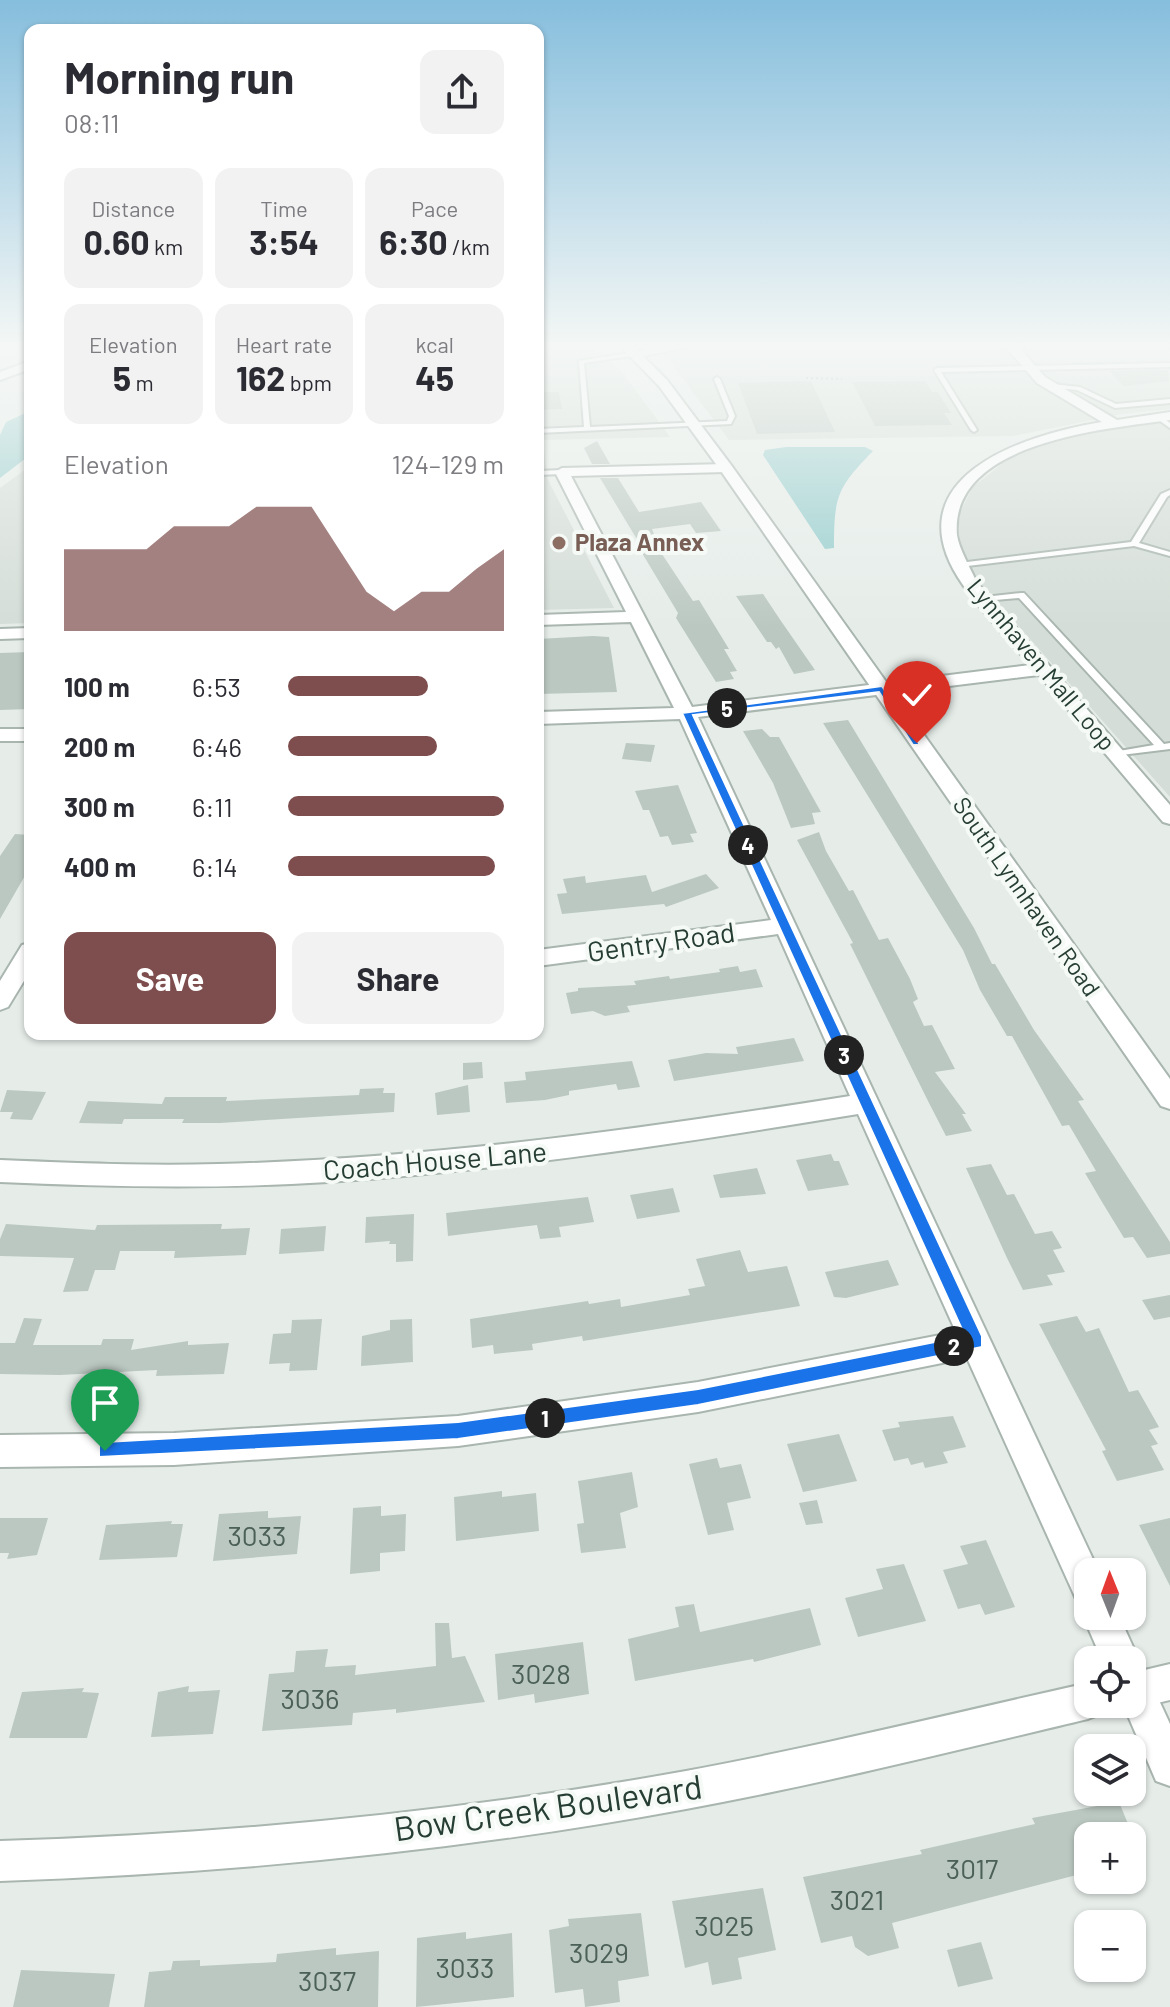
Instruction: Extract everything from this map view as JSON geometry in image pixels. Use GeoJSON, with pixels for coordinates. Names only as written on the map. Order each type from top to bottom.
{"type":"FeatureCollection","features":[{"type":"Feature","properties":{"kind":"street","name":"South Lynnhaven Road"},"geometry":{"type":"LineString","coordinates":[[706,441],[1170,1099]]}},
{"type":"Feature","properties":{"kind":"street","name":"Lynnhaven Mall Loop"},"geometry":{"type":"LineString","coordinates":[[1035,441],[992,458],[957,492],[950,507],[948,537],[959,565],[984,599],[1170,818]]}},
{"type":"Feature","properties":{"kind":"street"},"geometry":{"type":"LineString","coordinates":[[726,468],[562,472],[687,713],[1075,1558]]}},
{"type":"Feature","properties":{"kind":"street"},"geometry":{"type":"LineString","coordinates":[[544,620],[637,617]]}},
{"type":"Feature","properties":{"kind":"street"},"geometry":{"type":"LineString","coordinates":[[0,634],[24,633]]}},
{"type":"Feature","properties":{"kind":"street"},"geometry":{"type":"LineString","coordinates":[[544,718],[687,713],[1043,669]]}},
{"type":"Feature","properties":{"kind":"street"},"geometry":{"type":"LineString","coordinates":[[0,735],[24,735]]}},
{"type":"Feature","properties":{"kind":"street","name":"Gentry Road"},"geometry":{"type":"LineString","coordinates":[[544,957],[784,926]]}},
{"type":"Feature","properties":{"kind":"street"},"geometry":{"type":"LineString","coordinates":[[0,1001],[24,966]]}},
{"type":"Feature","properties":{"kind":"street","name":"Coach House Lane"},"geometry":{"type":"LineString","coordinates":[[0,1171],[182,1176],[426,1163],[681,1133],[866,1103]]}},
{"type":"Feature","properties":{"kind":"street"},"geometry":{"type":"LineString","coordinates":[[0,1451],[174,1449],[458,1431],[698,1397],[976,1342]]}},
{"type":"Feature","properties":{"kind":"street"},"geometry":{"type":"LineString","coordinates":[[1146,1702],[1170,1767]]}},
{"type":"Feature","properties":{"kind":"street","name":"Bow Creek Boulevard"},"geometry":{"type":"LineString","coordinates":[[0,1861],[83,1859],[326,1840],[558,1811],[782,1771],[1074,1704]]}},
{"type":"Feature","properties":{"kind":"lane"},"geometry":{"type":"LineString","coordinates":[[544,473],[562,472]]}},
{"type":"Feature","properties":{"kind":"lane"},"geometry":{"type":"LineString","coordinates":[[1134,544],[1164,496],[1170,492]]}},
{"type":"Feature","properties":{"kind":"lane"},"geometry":{"type":"LineString","coordinates":[[959,565],[1134,544],[1170,554]]}},
{"type":"Feature","properties":{"kind":"lane"},"geometry":{"type":"LineString","coordinates":[[984,599],[1021,595],[1166,747]]}},
{"type":"Feature","properties":{"kind":"lane"},"geometry":{"type":"LineString","coordinates":[[1116,754],[1166,747]]}},
{"type":"Feature","properties":{"kind":"shaded area"},"geometry":{"type":"Polygon","coordinates":[[[1052,441],[1170,441],[1170,797],[976,578],[960,549],[958,516],[973,487],[1013,455],[1052,441]]]}},
{"type":"Feature","properties":{"kind":"shaded area","name":"Plaza Annex"},"geometry":{"type":"Polygon","coordinates":[[[544,450],[547,478],[614,608],[544,610],[544,450]]]}},
{"type":"Feature","properties":{"kind":"shaded area"},"geometry":{"type":"Polygon","coordinates":[[[24,470],[24,623],[0,624],[0,488],[24,470]]]}},
{"type":"Feature","properties":{"kind":"water"},"geometry":{"type":"Polygon","coordinates":[[[0,441],[24,441],[24,460],[0,478],[0,441]]]}},
{"type":"Feature","properties":{"kind":"water"},"geometry":{"type":"Polygon","coordinates":[[[865,447],[873,451],[852,474],[840,494],[835,516],[834,548],[825,549],[763,455],[765,450],[865,447]]]}},
{"type":"Feature","properties":{"kind":"building"},"geometry":{"type":"Polygon","coordinates":[[[597,441],[610,464],[592,464],[584,448],[597,441]]]}},
{"type":"Feature","properties":{"kind":"building"},"geometry":{"type":"Polygon","coordinates":[[[600,478],[618,478],[639,512],[701,502],[721,531],[696,533],[690,524],[652,529],[656,539],[638,541],[600,478]]]}},
{"type":"Feature","properties":{"kind":"building"},"geometry":{"type":"Polygon","coordinates":[[[660,551],[693,601],[699,600],[729,649],[724,649],[737,671],[730,672],[734,679],[716,682],[676,618],[678,613],[642,553],[660,551]]]}},
{"type":"Feature","properties":{"kind":"building"},"geometry":{"type":"Polygon","coordinates":[[[763,594],[815,670],[794,674],[779,647],[776,649],[771,642],[767,642],[736,596],[763,594]]]}},
{"type":"Feature","properties":{"kind":"building"},"geometry":{"type":"Polygon","coordinates":[[[609,637],[617,692],[544,694],[544,639],[609,637]]]}},
{"type":"Feature","properties":{"kind":"building"},"geometry":{"type":"Polygon","coordinates":[[[24,652],[24,709],[0,710],[0,653],[24,652]]]}},
{"type":"Feature","properties":{"kind":"building"},"geometry":{"type":"Polygon","coordinates":[[[848,720],[974,928],[992,964],[995,964],[1034,1030],[1084,1100],[1078,1101],[1170,1242],[1170,1254],[1147,1258],[1133,1237],[1124,1238],[1102,1202],[1085,1173],[1096,1171],[1069,1125],[1062,1126],[1012,1036],[1007,1036],[980,990],[963,950],[823,723],[848,720]]]}},
{"type":"Feature","properties":{"kind":"building"},"geometry":{"type":"Polygon","coordinates":[[[762,729],[770,737],[779,737],[821,812],[812,813],[815,824],[791,828],[773,783],[743,731],[762,729]]]}},
{"type":"Feature","properties":{"kind":"building"},"geometry":{"type":"Polygon","coordinates":[[[626,743],[655,745],[651,762],[622,759],[626,743]]]}},
{"type":"Feature","properties":{"kind":"building"},"geometry":{"type":"Polygon","coordinates":[[[678,785],[697,833],[690,834],[694,842],[672,845],[668,836],[660,837],[649,810],[643,810],[635,791],[678,785]]]}},
{"type":"Feature","properties":{"kind":"building"},"geometry":{"type":"Polygon","coordinates":[[[819,832],[826,851],[849,891],[853,890],[879,940],[888,938],[910,979],[918,999],[913,1002],[924,1026],[932,1025],[955,1069],[935,1072],[966,1114],[962,1114],[972,1131],[946,1136],[929,1103],[850,944],[853,943],[797,840],[819,832]]]}},
{"type":"Feature","properties":{"kind":"building"},"geometry":{"type":"Polygon","coordinates":[[[15,834],[24,835],[24,877],[0,919],[0,856],[15,834]]]}},
{"type":"Feature","properties":{"kind":"building"},"geometry":{"type":"Polygon","coordinates":[[[706,874],[719,888],[666,907],[664,904],[562,914],[557,894],[567,893],[563,879],[585,876],[586,883],[646,875],[652,892],[706,874]]]}},
{"type":"Feature","properties":{"kind":"building"},"geometry":{"type":"Polygon","coordinates":[[[738,966],[740,972],[756,969],[763,987],[627,1006],[630,1012],[605,1016],[593,1011],[571,1014],[566,993],[578,991],[578,988],[636,985],[634,981],[720,972],[719,969],[738,966]]]}},
{"type":"Feature","properties":{"kind":"building"},"geometry":{"type":"Polygon","coordinates":[[[794,1038],[804,1061],[674,1081],[668,1060],[706,1053],[738,1054],[736,1047],[794,1038]]]}},
{"type":"Feature","properties":{"kind":"building"},"geometry":{"type":"Polygon","coordinates":[[[632,1061],[640,1087],[618,1090],[616,1084],[569,1091],[569,1095],[545,1100],[506,1103],[504,1082],[526,1080],[525,1072],[632,1061]]]}},
{"type":"Feature","properties":{"kind":"building"},"geometry":{"type":"Polygon","coordinates":[[[482,1062],[483,1078],[463,1080],[463,1063],[482,1062]]]}},
{"type":"Feature","properties":{"kind":"building"},"geometry":{"type":"Polygon","coordinates":[[[468,1085],[470,1112],[437,1115],[435,1093],[468,1085]]]}},
{"type":"Feature","properties":{"kind":"building"},"geometry":{"type":"Polygon","coordinates":[[[384,1088],[383,1093],[395,1093],[394,1112],[220,1123],[182,1123],[184,1119],[124,1119],[122,1124],[79,1123],[88,1101],[162,1104],[165,1097],[227,1097],[226,1101],[359,1095],[360,1089],[384,1088]]]}},
{"type":"Feature","properties":{"kind":"building"},"geometry":{"type":"Polygon","coordinates":[[[7,1090],[46,1092],[32,1120],[10,1119],[13,1112],[0,1112],[7,1090]]]}},
{"type":"Feature","properties":{"kind":"building"},"geometry":{"type":"Polygon","coordinates":[[[831,1154],[834,1161],[839,1161],[849,1185],[808,1191],[796,1160],[831,1154]]]}},
{"type":"Feature","properties":{"kind":"building"},"geometry":{"type":"Polygon","coordinates":[[[991,1164],[1007,1195],[1014,1194],[1035,1234],[1052,1231],[1062,1248],[1053,1250],[1065,1272],[1047,1275],[1053,1285],[1023,1290],[966,1168],[991,1164]]]}},
{"type":"Feature","properties":{"kind":"building"},"geometry":{"type":"Polygon","coordinates":[[[757,1168],[766,1194],[720,1198],[713,1175],[757,1168]]]}},
{"type":"Feature","properties":{"kind":"building"},"geometry":{"type":"Polygon","coordinates":[[[673,1188],[680,1212],[637,1219],[630,1195],[673,1188]]]}},
{"type":"Feature","properties":{"kind":"building"},"geometry":{"type":"Polygon","coordinates":[[[588,1197],[594,1222],[559,1227],[561,1237],[540,1239],[537,1225],[448,1236],[446,1213],[588,1197]]]}},
{"type":"Feature","properties":{"kind":"building"},"geometry":{"type":"Polygon","coordinates":[[[414,1214],[413,1261],[396,1262],[396,1244],[389,1244],[390,1241],[365,1243],[366,1217],[414,1214]]]}},
{"type":"Feature","properties":{"kind":"building"},"geometry":{"type":"Polygon","coordinates":[[[6,1224],[95,1230],[97,1225],[222,1224],[221,1229],[250,1228],[246,1255],[174,1258],[175,1251],[120,1251],[115,1270],[95,1270],[88,1291],[63,1292],[74,1258],[0,1256],[0,1239],[6,1224]]]}},
{"type":"Feature","properties":{"kind":"building"},"geometry":{"type":"Polygon","coordinates":[[[326,1226],[324,1251],[279,1254],[281,1229],[326,1226]]]}},
{"type":"Feature","properties":{"kind":"building"},"geometry":{"type":"Polygon","coordinates":[[[740,1250],[748,1272],[787,1266],[800,1306],[583,1341],[582,1336],[532,1344],[533,1350],[494,1354],[493,1345],[472,1348],[470,1319],[588,1301],[589,1304],[620,1299],[621,1307],[690,1295],[688,1289],[705,1286],[696,1259],[740,1250]]]}},
{"type":"Feature","properties":{"kind":"building"},"geometry":{"type":"Polygon","coordinates":[[[888,1260],[899,1285],[846,1298],[834,1297],[825,1272],[888,1260]]]}},
{"type":"Feature","properties":{"kind":"building"},"geometry":{"type":"Polygon","coordinates":[[[1170,1295],[1170,1317],[1154,1320],[1142,1300],[1170,1295]]]}},
{"type":"Feature","properties":{"kind":"building"},"geometry":{"type":"Polygon","coordinates":[[[1077,1316],[1086,1332],[1099,1328],[1129,1392],[1138,1390],[1159,1427],[1149,1430],[1158,1444],[1151,1446],[1164,1470],[1117,1481],[1102,1451],[1106,1450],[1039,1324],[1077,1316]]]}},
{"type":"Feature","properties":{"kind":"building"},"geometry":{"type":"Polygon","coordinates":[[[24,1318],[42,1319],[33,1345],[101,1345],[103,1339],[134,1339],[131,1350],[188,1341],[188,1345],[229,1343],[224,1374],[156,1376],[157,1370],[60,1375],[0,1374],[0,1343],[15,1343],[24,1318]]]}},
{"type":"Feature","properties":{"kind":"building"},"geometry":{"type":"Polygon","coordinates":[[[322,1319],[317,1370],[289,1371],[290,1363],[269,1364],[273,1334],[291,1333],[292,1320],[322,1319]]]}},
{"type":"Feature","properties":{"kind":"building"},"geometry":{"type":"Polygon","coordinates":[[[412,1319],[413,1362],[361,1366],[362,1336],[390,1330],[390,1320],[412,1319]]]}},
{"type":"Feature","properties":{"kind":"building"},"geometry":{"type":"Polygon","coordinates":[[[953,1416],[966,1447],[943,1452],[948,1463],[925,1468],[923,1462],[911,1465],[908,1458],[894,1461],[882,1430],[900,1427],[898,1422],[953,1416]]]}},
{"type":"Feature","properties":{"kind":"building"},"geometry":{"type":"Polygon","coordinates":[[[839,1434],[857,1481],[803,1492],[787,1444],[839,1434]]]}},
{"type":"Feature","properties":{"kind":"building"},"geometry":{"type":"Polygon","coordinates":[[[717,1458],[720,1468],[741,1464],[751,1498],[727,1503],[734,1530],[708,1535],[689,1464],[717,1458]]]}},
{"type":"Feature","properties":{"kind":"building"},"geometry":{"type":"Polygon","coordinates":[[[632,1472],[638,1507],[620,1513],[626,1548],[581,1553],[577,1524],[584,1523],[578,1481],[632,1472]]]}},
{"type":"Feature","properties":{"kind":"building"},"geometry":{"type":"Polygon","coordinates":[[[502,1491],[502,1497],[536,1493],[539,1531],[456,1541],[454,1497],[502,1491]]]}},
{"type":"Feature","properties":{"kind":"building"},"geometry":{"type":"Polygon","coordinates":[[[817,1500],[823,1523],[806,1525],[799,1503],[817,1500]]]}},
{"type":"Feature","properties":{"kind":"building"},"geometry":{"type":"Polygon","coordinates":[[[381,1506],[381,1516],[406,1514],[405,1551],[380,1553],[380,1571],[350,1574],[353,1508],[381,1506]]]}},
{"type":"Feature","properties":{"kind":"building"},"geometry":{"type":"Polygon","coordinates":[[[268,1511],[268,1518],[301,1516],[297,1554],[213,1561],[219,1514],[268,1511]]]}},
{"type":"Feature","properties":{"kind":"building"},"geometry":{"type":"Polygon","coordinates":[[[0,1518],[48,1518],[37,1555],[7,1559],[9,1553],[0,1553],[0,1518]]]}},
{"type":"Feature","properties":{"kind":"building"},"geometry":{"type":"Polygon","coordinates":[[[1170,1518],[1170,1586],[1139,1525],[1170,1518]]]}},
{"type":"Feature","properties":{"kind":"building"},"geometry":{"type":"Polygon","coordinates":[[[172,1521],[171,1524],[183,1524],[177,1557],[99,1560],[106,1525],[172,1521]]]}},
{"type":"Feature","properties":{"kind":"building"},"geometry":{"type":"Polygon","coordinates":[[[986,1540],[1015,1607],[985,1615],[980,1604],[958,1609],[943,1570],[968,1564],[960,1546],[986,1540]]]}},
{"type":"Feature","properties":{"kind":"building"},"geometry":{"type":"Polygon","coordinates":[[[904,1564],[926,1621],[858,1637],[845,1598],[883,1589],[876,1569],[904,1564]]]}},
{"type":"Feature","properties":{"kind":"building"},"geometry":{"type":"Polygon","coordinates":[[[694,1604],[700,1632],[810,1608],[821,1645],[754,1662],[753,1659],[635,1681],[628,1639],[679,1627],[675,1607],[694,1604]]]}},
{"type":"Feature","properties":{"kind":"building"},"geometry":{"type":"Polygon","coordinates":[[[435,1623],[449,1623],[452,1658],[465,1656],[485,1702],[396,1713],[396,1709],[353,1713],[352,1725],[262,1731],[269,1674],[294,1672],[296,1651],[328,1649],[325,1667],[356,1665],[355,1675],[436,1666],[435,1623]]]}},
{"type":"Feature","properties":{"kind":"building"},"geometry":{"type":"Polygon","coordinates":[[[583,1642],[589,1694],[535,1703],[534,1694],[498,1700],[495,1654],[583,1642]]]}},
{"type":"Feature","properties":{"kind":"building"},"geometry":{"type":"Polygon","coordinates":[[[189,1686],[188,1692],[220,1690],[213,1734],[151,1737],[158,1692],[189,1686]]]}},
{"type":"Feature","properties":{"kind":"building"},"geometry":{"type":"Polygon","coordinates":[[[84,1688],[82,1692],[99,1693],[87,1738],[9,1738],[22,1692],[84,1688]]]}},
{"type":"Feature","properties":{"kind":"building"},"geometry":{"type":"Polygon","coordinates":[[[1097,1806],[1121,1806],[1127,1822],[1074,1822],[1074,1876],[892,1923],[899,1948],[868,1956],[855,1947],[852,1936],[821,1943],[803,1877],[922,1854],[920,1850],[1035,1824],[1032,1818],[1097,1806]]]}},
{"type":"Feature","properties":{"kind":"building"},"geometry":{"type":"Polygon","coordinates":[[[763,1888],[776,1950],[738,1958],[742,1979],[712,1985],[708,1962],[685,1968],[672,1901],[763,1888]]]}},
{"type":"Feature","properties":{"kind":"building"},"geometry":{"type":"Polygon","coordinates":[[[641,1913],[649,1976],[618,1981],[620,2002],[585,2007],[583,1989],[555,1993],[549,1930],[569,1926],[568,1919],[641,1913]]]}},
{"type":"Feature","properties":{"kind":"building"},"geometry":{"type":"Polygon","coordinates":[[[466,1932],[466,1939],[512,1933],[514,1997],[416,2007],[417,1938],[466,1932]]]}},
{"type":"Feature","properties":{"kind":"building"},"geometry":{"type":"Polygon","coordinates":[[[981,1942],[993,1979],[958,1987],[947,1950],[981,1942]]]}},
{"type":"Feature","properties":{"kind":"building"},"geometry":{"type":"Polygon","coordinates":[[[336,1948],[336,1955],[379,1951],[378,2007],[144,2007],[149,1972],[171,1970],[173,1961],[200,1960],[200,1966],[276,1962],[277,1954],[336,1948]]]}},
{"type":"Feature","properties":{"kind":"building"},"geometry":{"type":"Polygon","coordinates":[[[21,1970],[115,1974],[109,2007],[13,2007],[21,1970]]]}},
{"type":"Feature","properties":{"kind":"place","name":"Plaza Annex"},"geometry":{"type":"Point","coordinates":[559,543]}},
{"type":"Feature","properties":{"kind":"route"},"geometry":{"type":"LineString","coordinates":[[105,1451],[458,1431],[698,1397],[976,1342],[687,713],[882,689],[917,743]]}}]}
